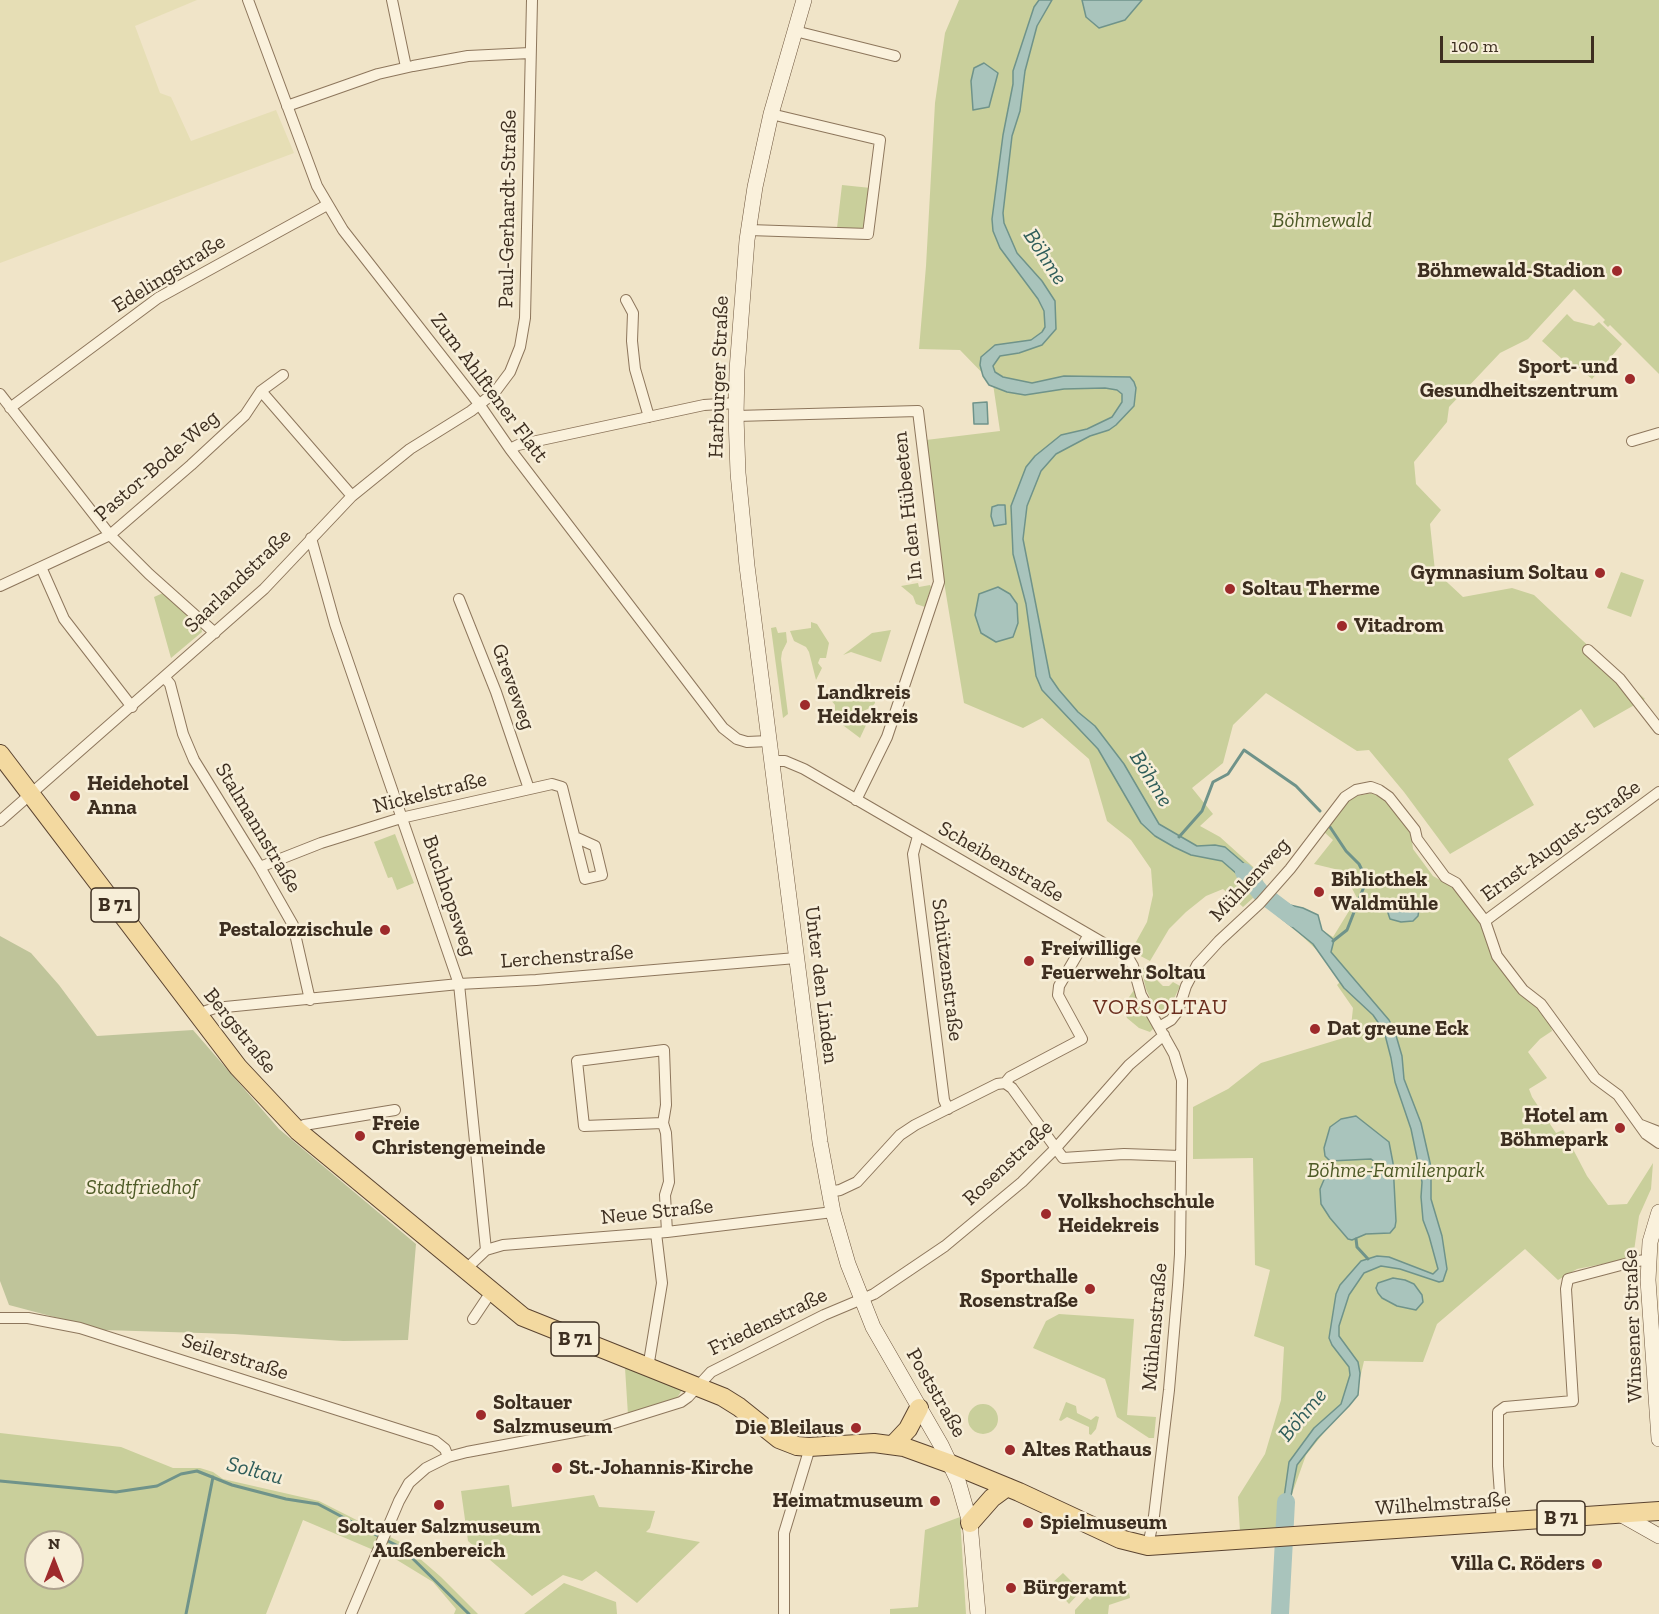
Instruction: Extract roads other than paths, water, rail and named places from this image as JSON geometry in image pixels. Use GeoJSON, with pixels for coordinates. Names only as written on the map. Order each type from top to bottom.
{"type":"FeatureCollection","features":[{"type":"Feature","properties":{"kind":"main road","name":"Harburger Straße"},"geometry":{"type":"LineString","coordinates":[[772,761],[740,504],[737,410],[741,307],[755,187],[771,114],[804,0]]}},
{"type":"Feature","properties":{"kind":"main road","name":"Bergstraße"},"geometry":{"type":"LineString","coordinates":[[0,754],[238,1067],[298,1131],[512,1310],[537,1324],[697,1387]]}},
{"type":"Feature","properties":{"kind":"main road","name":"Unter den Linden"},"geometry":{"type":"LineString","coordinates":[[772,761],[818,1133],[833,1212]]}},
{"type":"Feature","properties":{"kind":"main road","name":"Poststraße"},"geometry":{"type":"LineString","coordinates":[[833,1212],[848,1264],[873,1327],[951,1464],[1120,1539],[1148,1546]]}},
{"type":"Feature","properties":{"kind":"main road","name":"Winsener Straße"},"geometry":{"type":"LineString","coordinates":[[1659,1212],[1651,1236],[1648,1260],[1656,1357],[1659,1439]]}},
{"type":"Feature","properties":{"kind":"main road","name":"B 71"},"geometry":{"type":"LineString","coordinates":[[697,1387],[730,1401],[779,1439],[797,1446],[874,1443],[893,1445],[951,1464]]}},
{"type":"Feature","properties":{"kind":"main road"},"geometry":{"type":"LineString","coordinates":[[893,1445],[913,1422],[919,1408]]}},
{"type":"Feature","properties":{"kind":"main road"},"geometry":{"type":"LineString","coordinates":[[951,1464],[970,1522],[978,1614]]}},
{"type":"Feature","properties":{"kind":"main road"},"geometry":{"type":"LineString","coordinates":[[970,1522],[992,1498],[1007,1487]]}},
{"type":"Feature","properties":{"kind":"main road","name":"Wilhelmstraße"},"geometry":{"type":"LineString","coordinates":[[1148,1546],[1659,1511]]}},
{"type":"Feature","properties":{"kind":"main road"},"geometry":{"type":"LineString","coordinates":[[1620,1514],[1659,1536]]}},
{"type":"Feature","properties":{"kind":"street","name":"Zum Ahlftener Flatt"},"geometry":{"type":"LineString","coordinates":[[248,0],[317,186],[343,230],[479,404],[510,449],[723,728],[737,739],[747,742],[769,741]]}},
{"type":"Feature","properties":{"kind":"street"},"geometry":{"type":"LineString","coordinates":[[392,0],[406,67]]}},
{"type":"Feature","properties":{"kind":"street","name":"Paul-Gerhardt-Straße"},"geometry":{"type":"LineString","coordinates":[[479,404],[495,392],[510,372],[520,346],[525,318],[531,0]]}},
{"type":"Feature","properties":{"kind":"street"},"geometry":{"type":"LineString","coordinates":[[795,31],[895,56]]}},
{"type":"Feature","properties":{"kind":"street"},"geometry":{"type":"LineString","coordinates":[[287,106],[378,74],[406,67],[468,56],[530,53]]}},
{"type":"Feature","properties":{"kind":"street"},"geometry":{"type":"LineString","coordinates":[[749,230],[868,234],[880,140],[771,114]]}},
{"type":"Feature","properties":{"kind":"street","name":"Edelingstraße"},"geometry":{"type":"LineString","coordinates":[[10,408],[158,298],[327,205]]}},
{"type":"Feature","properties":{"kind":"street"},"geometry":{"type":"LineString","coordinates":[[626,300],[633,313],[635,369],[649,417]]}},
{"type":"Feature","properties":{"kind":"street","name":"Pastor-Bode-Weg"},"geometry":{"type":"LineString","coordinates":[[0,586],[110,535],[191,465],[245,415],[261,391],[283,375]]}},
{"type":"Feature","properties":{"kind":"street"},"geometry":{"type":"LineString","coordinates":[[261,391],[352,496]]}},
{"type":"Feature","properties":{"kind":"street"},"geometry":{"type":"LineString","coordinates":[[0,394],[110,535],[149,574],[215,633]]}},
{"type":"Feature","properties":{"kind":"street","name":"Saarlandstraße"},"geometry":{"type":"LineString","coordinates":[[0,822],[264,589],[352,496],[410,448],[467,414],[479,404]]}},
{"type":"Feature","properties":{"kind":"street"},"geometry":{"type":"LineString","coordinates":[[510,449],[518,445],[704,405],[737,410]]}},
{"type":"Feature","properties":{"kind":"street","name":"In den Hübeeten"},"geometry":{"type":"LineString","coordinates":[[737,410],[918,411],[939,582],[887,737],[856,800]]}},
{"type":"Feature","properties":{"kind":"street"},"geometry":{"type":"LineString","coordinates":[[1632,441],[1659,433]]}},
{"type":"Feature","properties":{"kind":"street","name":"Buchhopsweg"},"geometry":{"type":"LineString","coordinates":[[311,538],[334,624],[459,984],[486,1250]]}},
{"type":"Feature","properties":{"kind":"street"},"geometry":{"type":"LineString","coordinates":[[42,567],[64,619],[132,707]]}},
{"type":"Feature","properties":{"kind":"street","name":"Greveweg"},"geometry":{"type":"LineString","coordinates":[[459,599],[496,692],[529,789]]}},
{"type":"Feature","properties":{"kind":"street"},"geometry":{"type":"LineString","coordinates":[[1588,650],[1620,680],[1659,729]]}},
{"type":"Feature","properties":{"kind":"street","name":"Stalmannstraße"},"geometry":{"type":"LineString","coordinates":[[165,678],[170,684],[183,734],[194,760],[260,867],[293,926],[310,1000]]}},
{"type":"Feature","properties":{"kind":"street","name":"Scheibenstraße"},"geometry":{"type":"LineString","coordinates":[[772,761],[794,764],[1129,959],[1136,974],[1141,995],[1163,1035]]}},
{"type":"Feature","properties":{"kind":"street","name":"Nickelstraße"},"geometry":{"type":"LineString","coordinates":[[260,867],[321,843],[401,818],[552,783],[562,787],[575,837]]}},
{"type":"Feature","properties":{"kind":"street","name":"Mühlenweg"},"geometry":{"type":"LineString","coordinates":[[1163,1035],[1179,1011],[1186,986],[1197,965],[1260,903],[1306,849],[1345,797],[1356,790],[1371,788],[1389,797],[1415,830],[1417,839],[1444,877],[1456,884],[1485,921]]}},
{"type":"Feature","properties":{"kind":"street","name":"Ernst-August-Straße"},"geometry":{"type":"LineString","coordinates":[[1485,921],[1659,792]]}},
{"type":"Feature","properties":{"kind":"street","name":"Schützenstraße"},"geometry":{"type":"LineString","coordinates":[[918,836],[913,854],[944,1100],[948,1109]]}},
{"type":"Feature","properties":{"kind":"street"},"geometry":{"type":"LineString","coordinates":[[1485,921],[1494,949],[1523,990],[1540,1004],[1595,1078],[1618,1095],[1646,1134],[1659,1143]]}},
{"type":"Feature","properties":{"kind":"street"},"geometry":{"type":"LineString","coordinates":[[829,1192],[840,1190],[857,1182],[900,1135],[997,1084],[1005,1083],[1010,1077],[1082,1039],[1058,995],[1059,986],[1088,936]]}},
{"type":"Feature","properties":{"kind":"street","name":"Lerchenstraße"},"geometry":{"type":"LineString","coordinates":[[199,1016],[215,1008],[459,984],[536,980],[796,958]]}},
{"type":"Feature","properties":{"kind":"street","name":"Rosenstraße"},"geometry":{"type":"LineString","coordinates":[[861,1299],[874,1294],[909,1272],[945,1246],[1022,1182],[1055,1149],[1129,1065],[1163,1035]]}},
{"type":"Feature","properties":{"kind":"street","name":"Mühlenstraße"},"geometry":{"type":"LineString","coordinates":[[1148,1546],[1169,1390],[1180,1254],[1182,1080],[1178,1061],[1163,1035]]}},
{"type":"Feature","properties":{"kind":"street"},"geometry":{"type":"LineString","coordinates":[[648,1368],[662,1283],[662,1232],[665,1195],[669,1182],[666,1133],[663,1123],[666,1105],[664,1050],[577,1061],[584,1126],[663,1123]]}},
{"type":"Feature","properties":{"kind":"street"},"geometry":{"type":"LineString","coordinates":[[1005,1083],[1012,1089],[1063,1158],[1124,1154],[1181,1156]]}},
{"type":"Feature","properties":{"kind":"street"},"geometry":{"type":"LineString","coordinates":[[298,1131],[304,1125],[395,1110]]}},
{"type":"Feature","properties":{"kind":"street"},"geometry":{"type":"LineString","coordinates":[[1641,1125],[1659,1132]]}},
{"type":"Feature","properties":{"kind":"street","name":"Neue Straße"},"geometry":{"type":"LineString","coordinates":[[486,1250],[503,1245],[662,1232],[833,1212]]}},
{"type":"Feature","properties":{"kind":"street"},"geometry":{"type":"LineString","coordinates":[[465,1270],[486,1250]]}},
{"type":"Feature","properties":{"kind":"street"},"geometry":{"type":"LineString","coordinates":[[1502,1523],[1498,1466],[1498,1412],[1505,1407],[1573,1401],[1566,1289],[1568,1279],[1648,1260]]}},
{"type":"Feature","properties":{"kind":"street"},"geometry":{"type":"LineString","coordinates":[[473,1319],[491,1292]]}},
{"type":"Feature","properties":{"kind":"street","name":"Friedenstraße"},"geometry":{"type":"LineString","coordinates":[[351,1614],[387,1527],[410,1483],[426,1468],[448,1457],[601,1427],[681,1402],[711,1372],[824,1315],[861,1299]]}},
{"type":"Feature","properties":{"kind":"street","name":"Seilerstraße"},"geometry":{"type":"LineString","coordinates":[[0,1318],[28,1318],[80,1328],[435,1441],[445,1449],[448,1457]]}},
{"type":"Feature","properties":{"kind":"street"},"geometry":{"type":"LineString","coordinates":[[784,1614],[784,1533],[808,1454],[808,1447]]}},
{"type":"Feature","properties":{"kind":"water"},"geometry":{"type":"Polygon","coordinates":[[[1039,0],[1052,0],[1037,26],[1025,71],[1020,111],[1012,136],[1003,213],[1004,223],[1017,253],[1042,281],[1055,301],[1056,329],[1042,345],[1019,353],[1000,356],[993,366],[995,372],[1003,377],[1032,383],[1064,376],[1130,377],[1136,388],[1134,406],[1116,425],[1056,454],[1041,471],[1027,506],[1023,539],[1050,677],[1078,712],[1095,726],[1124,764],[1159,824],[1197,846],[1225,847],[1246,865],[1263,885],[1256,895],[1245,881],[1222,861],[1191,855],[1155,836],[1141,823],[1098,749],[1042,690],[1036,676],[1026,604],[1013,554],[1011,506],[1026,467],[1035,456],[1061,435],[1087,429],[1112,417],[1122,402],[1122,394],[1117,390],[1105,388],[1064,389],[1025,395],[1007,392],[989,385],[980,365],[981,357],[995,345],[1031,340],[1045,327],[1044,311],[1038,299],[1000,248],[993,231],[992,219],[1003,135],[1013,84],[1013,71],[1034,7],[1039,0]]]}},
{"type":"Feature","properties":{"kind":"water"},"geometry":{"type":"Polygon","coordinates":[[[1082,0],[1142,0],[1125,20],[1099,28],[1086,17],[1082,0]]]}},
{"type":"Feature","properties":{"kind":"water"},"geometry":{"type":"Polygon","coordinates":[[[984,63],[998,73],[989,107],[973,110],[971,81],[974,68],[984,63]]]}},
{"type":"Feature","properties":{"kind":"water"},"geometry":{"type":"Polygon","coordinates":[[[987,402],[988,424],[974,424],[973,403],[987,402]]]}},
{"type":"Feature","properties":{"kind":"water"},"geometry":{"type":"Polygon","coordinates":[[[1005,505],[1006,524],[994,526],[991,516],[992,507],[1005,505]]]}},
{"type":"Feature","properties":{"kind":"water"},"geometry":{"type":"Polygon","coordinates":[[[998,587],[1010,594],[1017,604],[1018,623],[1013,637],[996,642],[981,633],[975,615],[979,594],[998,587]]]}},
{"type":"Feature","properties":{"kind":"water"},"geometry":{"type":"Polygon","coordinates":[[[1405,897],[1416,904],[1419,909],[1418,916],[1413,921],[1401,922],[1390,919],[1387,910],[1388,902],[1405,897]]]}},
{"type":"Feature","properties":{"kind":"water"},"geometry":{"type":"Polygon","coordinates":[[[1279,898],[1290,905],[1318,915],[1322,930],[1334,940],[1331,952],[1389,1020],[1395,1032],[1402,1056],[1404,1079],[1421,1123],[1431,1167],[1431,1199],[1442,1236],[1447,1269],[1443,1281],[1439,1282],[1400,1269],[1381,1266],[1364,1273],[1349,1295],[1339,1326],[1339,1336],[1358,1362],[1360,1373],[1358,1395],[1317,1439],[1297,1465],[1291,1496],[1291,1526],[1280,1526],[1289,1462],[1314,1428],[1341,1404],[1350,1375],[1349,1367],[1329,1338],[1336,1294],[1340,1285],[1361,1261],[1377,1256],[1389,1257],[1433,1274],[1438,1269],[1423,1220],[1422,1182],[1411,1129],[1395,1082],[1384,1031],[1373,1015],[1344,988],[1313,944],[1271,910],[1279,898]]]}},
{"type":"Feature","properties":{"kind":"water"},"geometry":{"type":"Polygon","coordinates":[[[1356,1116],[1389,1142],[1393,1163],[1396,1221],[1390,1233],[1366,1234],[1352,1240],[1348,1239],[1321,1204],[1320,1189],[1326,1175],[1362,1174],[1370,1171],[1375,1162],[1371,1159],[1330,1161],[1325,1156],[1324,1148],[1330,1127],[1341,1119],[1356,1116]]]}},
{"type":"Feature","properties":{"kind":"water"},"geometry":{"type":"Polygon","coordinates":[[[1393,1278],[1414,1284],[1422,1295],[1423,1302],[1416,1310],[1397,1306],[1382,1298],[1378,1293],[1376,1288],[1378,1283],[1393,1278]]]}},
{"type":"Feature","properties":{"kind":"water"},"geometry":{"type":"Polygon","coordinates":[[[1286,1550],[1284,1614],[1277,1614],[1279,1551],[1286,1550]]]}},
{"type":"Feature","properties":{"kind":"waterway"},"geometry":{"type":"LineString","coordinates":[[1179,837],[1202,811],[1213,782],[1228,774],[1244,750],[1296,786],[1320,811]]}},
{"type":"Feature","properties":{"kind":"waterway"},"geometry":{"type":"LineString","coordinates":[[1330,827],[1346,851],[1359,864],[1364,874],[1365,884],[1347,930],[1333,941]]}},
{"type":"Feature","properties":{"kind":"waterway","name":"Böhme"},"geometry":{"type":"LineString","coordinates":[[1244,872],[1261,893],[1294,918]]}},
{"type":"Feature","properties":{"kind":"waterway"},"geometry":{"type":"LineString","coordinates":[[1356,1239],[1357,1247],[1368,1259]]}},
{"type":"Feature","properties":{"kind":"waterway","name":"Soltau"},"geometry":{"type":"LineString","coordinates":[[0,1481],[116,1492],[157,1486],[181,1474],[197,1471],[232,1485],[286,1499],[318,1504],[380,1537]]}},
{"type":"Feature","properties":{"kind":"waterway"},"geometry":{"type":"LineString","coordinates":[[186,1614],[213,1477]]}},
{"type":"Feature","properties":{"kind":"waterway","name":"Böhme"},"geometry":{"type":"LineString","coordinates":[[1280,1614],[1286,1502]]}},
{"type":"Feature","properties":{"kind":"waterway","name":"Soltau"},"geometry":{"type":"LineString","coordinates":[[386,1540],[402,1548],[469,1614]]}},
{"type":"Feature","properties":{"kind":"place","name":"Böhmewald-Stadion"},"geometry":{"type":"Point","coordinates":[1617,271]}},
{"type":"Feature","properties":{"kind":"place","name":"Sport- und Gesundheitszentrum"},"geometry":{"type":"Point","coordinates":[1630,379]}},
{"type":"Feature","properties":{"kind":"place","name":"Gymnasium Soltau"},"geometry":{"type":"Point","coordinates":[1600,573]}},
{"type":"Feature","properties":{"kind":"place","name":"Soltau Therme"},"geometry":{"type":"Point","coordinates":[1230,589]}},
{"type":"Feature","properties":{"kind":"place","name":"Vitadrom"},"geometry":{"type":"Point","coordinates":[1342,626]}},
{"type":"Feature","properties":{"kind":"place","name":"Landkreis Heidekreis"},"geometry":{"type":"Point","coordinates":[805,705]}},
{"type":"Feature","properties":{"kind":"place","name":"Heidehotel Anna"},"geometry":{"type":"Point","coordinates":[75,796]}},
{"type":"Feature","properties":{"kind":"place","name":"Bibliothek Waldmühle"},"geometry":{"type":"Point","coordinates":[1319,892]}},
{"type":"Feature","properties":{"kind":"place","name":"Pestalozzischule"},"geometry":{"type":"Point","coordinates":[385,930]}},
{"type":"Feature","properties":{"kind":"place","name":"Freiwillige Feuerwehr Soltau"},"geometry":{"type":"Point","coordinates":[1029,961]}},
{"type":"Feature","properties":{"kind":"place","name":"Dat greune Eck"},"geometry":{"type":"Point","coordinates":[1315,1029]}},
{"type":"Feature","properties":{"kind":"place","name":"Hotel am Böhmepark"},"geometry":{"type":"Point","coordinates":[1620,1128]}},
{"type":"Feature","properties":{"kind":"place","name":"Freie Christengemeinde"},"geometry":{"type":"Point","coordinates":[360,1136]}},
{"type":"Feature","properties":{"kind":"place","name":"Volkshochschule Heidekreis"},"geometry":{"type":"Point","coordinates":[1046,1214]}},
{"type":"Feature","properties":{"kind":"place","name":"Sporthalle Rosenstraße"},"geometry":{"type":"Point","coordinates":[1090,1289]}},
{"type":"Feature","properties":{"kind":"place","name":"Soltauer Salzmuseum"},"geometry":{"type":"Point","coordinates":[481,1415]}},
{"type":"Feature","properties":{"kind":"place","name":"Die Bleilaus"},"geometry":{"type":"Point","coordinates":[856,1428]}},
{"type":"Feature","properties":{"kind":"place","name":"Altes Rathaus"},"geometry":{"type":"Point","coordinates":[1010,1450]}},
{"type":"Feature","properties":{"kind":"place","name":"St.-Johannis-Kirche"},"geometry":{"type":"Point","coordinates":[557,1468]}},
{"type":"Feature","properties":{"kind":"place","name":"Heimatmuseum"},"geometry":{"type":"Point","coordinates":[935,1501]}},
{"type":"Feature","properties":{"kind":"place","name":"Soltauer Salzmuseum Außenbereich"},"geometry":{"type":"Point","coordinates":[439,1505]}},
{"type":"Feature","properties":{"kind":"place","name":"Spielmuseum"},"geometry":{"type":"Point","coordinates":[1028,1523]}},
{"type":"Feature","properties":{"kind":"place","name":"Villa C. Röders"},"geometry":{"type":"Point","coordinates":[1597,1564]}},
{"type":"Feature","properties":{"kind":"place","name":"Bürgeramt"},"geometry":{"type":"Point","coordinates":[1011,1588]}},
{"type":"Feature","properties":{"kind":"district","name":"VORSOLTAU"},"geometry":{"type":"Point","coordinates":[1161,1008]}},
{"type":"Feature","properties":{"kind":"park label","name":"Böhmewald"},"geometry":{"type":"Point","coordinates":[1322,221]}},
{"type":"Feature","properties":{"kind":"park label","name":"Böhme-Familienpark"},"geometry":{"type":"Point","coordinates":[1396,1171]}},
{"type":"Feature","properties":{"kind":"park label","name":"Stadtfriedhof"},"geometry":{"type":"Point","coordinates":[142,1188]}}]}
